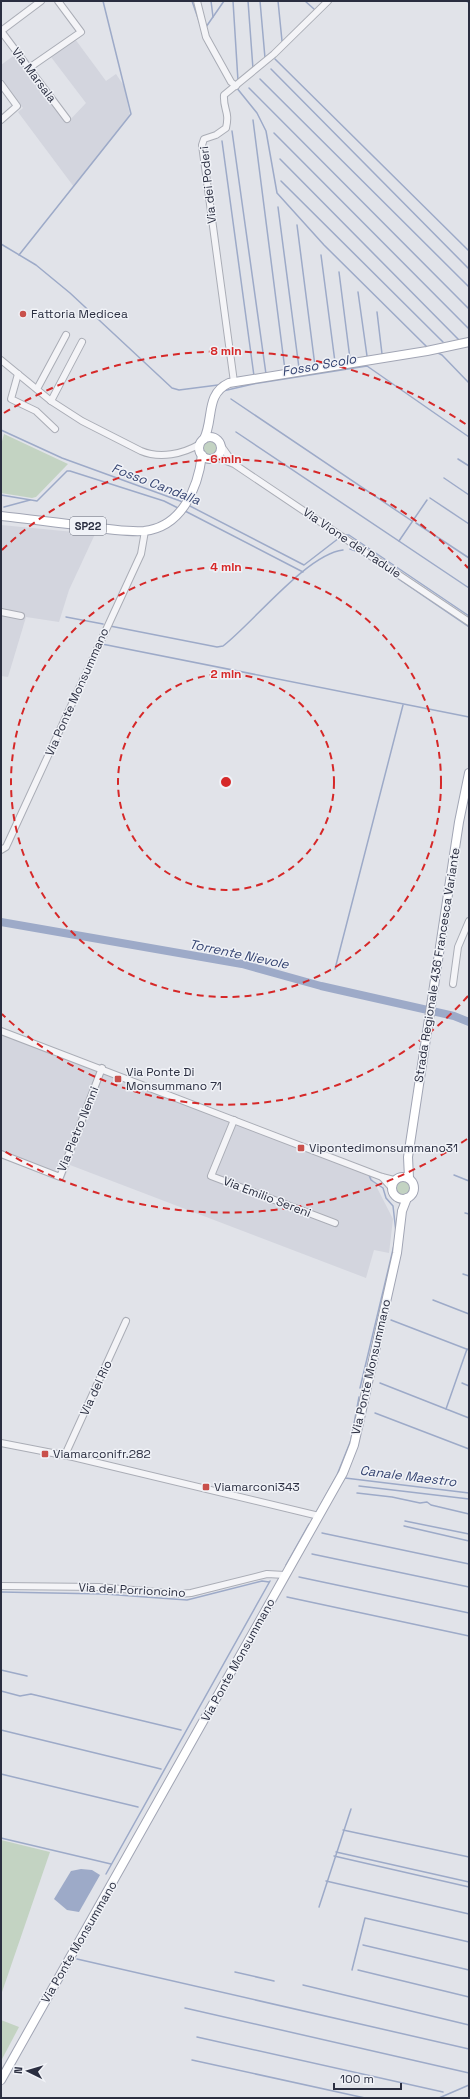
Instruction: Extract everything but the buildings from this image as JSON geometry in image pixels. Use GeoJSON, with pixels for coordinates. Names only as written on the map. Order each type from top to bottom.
{"type":"FeatureCollection","features":[{"type":"Feature","properties":{"kind":"main road"},"geometry":{"type":"LineString","coordinates":[[202,441],[212,400],[216,393],[225,385],[234,382],[420,352],[469,342]]}},
{"type":"Feature","properties":{"kind":"main road"},"geometry":{"type":"LineString","coordinates":[[210,412],[213,431],[222,447]]}},
{"type":"Feature","properties":{"kind":"main road"},"geometry":{"type":"LineString","coordinates":[[202,441],[210,437],[216,438]]}},
{"type":"Feature","properties":{"kind":"main road","name":"SP22"},"geometry":{"type":"LineString","coordinates":[[1,516],[113,530],[145,530],[172,520],[185,506],[198,478],[202,441]]}},
{"type":"Feature","properties":{"kind":"main road","name":"SP22"},"geometry":{"type":"LineString","coordinates":[[198,478],[214,458],[221,453],[222,447]]}},
{"type":"Feature","properties":{"kind":"main road"},"geometry":{"type":"LineString","coordinates":[[201,454],[214,458]]}},
{"type":"Feature","properties":{"kind":"main road","name":"Strada Regionale 436 Francesca Variante"},"geometry":{"type":"LineString","coordinates":[[408,1157],[459,822],[469,773]]}},
{"type":"Feature","properties":{"kind":"main road"},"geometry":{"type":"LineString","coordinates":[[408,1157],[409,1178],[412,1181],[414,1188],[412,1195],[403,1199],[394,1195],[395,1181],[408,1157]]}},
{"type":"Feature","properties":{"kind":"main road"},"geometry":{"type":"LineString","coordinates":[[395,1181],[409,1178]]}},
{"type":"Feature","properties":{"kind":"main road","name":"Via Ponte Monsummano"},"geometry":{"type":"LineString","coordinates":[[1,2080],[343,1473],[354,1445],[396,1260],[403,1199]]}},
{"type":"Feature","properties":{"kind":"street"},"geometry":{"type":"LineString","coordinates":[[1,31],[41,1]]}},
{"type":"Feature","properties":{"kind":"street"},"geometry":{"type":"LineString","coordinates":[[29,68],[81,32],[58,1]]}},
{"type":"Feature","properties":{"kind":"street"},"geometry":{"type":"LineString","coordinates":[[197,1],[206,37],[235,87]]}},
{"type":"Feature","properties":{"kind":"street","name":"Via dei Poderi"},"geometry":{"type":"LineString","coordinates":[[234,382],[202,145],[204,139],[216,135],[226,128],[228,116],[223,102],[224,96],[274,54],[328,1]]}},
{"type":"Feature","properties":{"kind":"street","name":"Via Marsala"},"geometry":{"type":"LineString","coordinates":[[1,31],[68,119]]}},
{"type":"Feature","properties":{"kind":"street"},"geometry":{"type":"LineString","coordinates":[[1,84],[18,106],[1,120]]}},
{"type":"Feature","properties":{"kind":"street"},"geometry":{"type":"LineString","coordinates":[[37,389],[66,335]]}},
{"type":"Feature","properties":{"kind":"street"},"geometry":{"type":"LineString","coordinates":[[51,401],[82,342]]}},
{"type":"Feature","properties":{"kind":"street"},"geometry":{"type":"LineString","coordinates":[[1,360],[51,401],[82,421],[150,455],[163,455],[187,450],[202,441]]}},
{"type":"Feature","properties":{"kind":"street"},"geometry":{"type":"LineString","coordinates":[[18,374],[10,399],[36,411],[55,429]]}},
{"type":"Feature","properties":{"kind":"street"},"geometry":{"type":"LineString","coordinates":[[222,447],[234,464]]}},
{"type":"Feature","properties":{"kind":"street"},"geometry":{"type":"LineString","coordinates":[[187,450],[201,454]]}},
{"type":"Feature","properties":{"kind":"street"},"geometry":{"type":"LineString","coordinates":[[214,458],[234,464]]}},
{"type":"Feature","properties":{"kind":"street","name":"Via Vione del Padule"},"geometry":{"type":"LineString","coordinates":[[234,464],[469,622]]}},
{"type":"Feature","properties":{"kind":"street","name":"Via Ponte Monsummano"},"geometry":{"type":"LineString","coordinates":[[1,850],[6,847],[138,560],[143,547],[145,530]]}},
{"type":"Feature","properties":{"kind":"street"},"geometry":{"type":"LineString","coordinates":[[1,612],[21,616]]}},
{"type":"Feature","properties":{"kind":"street"},"geometry":{"type":"LineString","coordinates":[[453,984],[458,947],[469,921]]}},
{"type":"Feature","properties":{"kind":"street"},"geometry":{"type":"LineString","coordinates":[[1,1031],[102,1068],[395,1181]]}},
{"type":"Feature","properties":{"kind":"street","name":"Via Pietro Nenni"},"geometry":{"type":"LineString","coordinates":[[1,1154],[60,1177],[102,1068]]}},
{"type":"Feature","properties":{"kind":"street","name":"Via Emilio Sereni"},"geometry":{"type":"LineString","coordinates":[[234,1120],[212,1176],[335,1222]]}},
{"type":"Feature","properties":{"kind":"street","name":"Via del Rio"},"geometry":{"type":"LineString","coordinates":[[65,1455],[126,1321]]}},
{"type":"Feature","properties":{"kind":"street"},"geometry":{"type":"LineString","coordinates":[[1,1443],[65,1455],[319,1516]]}},
{"type":"Feature","properties":{"kind":"street","name":"Via del Porrioncino"},"geometry":{"type":"LineString","coordinates":[[1,1586],[99,1587],[179,1594],[191,1593],[267,1574],[285,1575]]}},
{"type":"Feature","properties":{"kind":"shaded area"},"geometry":{"type":"Polygon","coordinates":[[[75,39],[106,81],[116,74],[124,86],[130,116],[74,187],[18,112],[23,108],[1,79],[1,65],[16,54],[68,122],[86,103],[51,57],[75,39]]]}},
{"type":"Feature","properties":{"kind":"shaded area"},"geometry":{"type":"Polygon","coordinates":[[[1,525],[95,534],[69,590],[59,622],[26,617],[8,677],[1,676],[1,525]]]}},
{"type":"Feature","properties":{"kind":"shaded area"},"geometry":{"type":"Polygon","coordinates":[[[1,1026],[17,1038],[249,1130],[370,1174],[393,1219],[389,1253],[374,1250],[366,1278],[70,1165],[63,1181],[1,1157],[1,1026]]]}},
{"type":"Feature","properties":{"kind":"green space"},"geometry":{"type":"Polygon","coordinates":[[[4,434],[68,464],[36,497],[32,498],[1,493],[1,445],[4,434]]]}},
{"type":"Feature","properties":{"kind":"green space"},"geometry":{"type":"Polygon","coordinates":[[[207,441],[213,441],[217,445],[217,451],[213,455],[207,455],[203,451],[203,445],[207,441]]]}},
{"type":"Feature","properties":{"kind":"green space"},"geometry":{"type":"Polygon","coordinates":[[[400,1180],[406,1180],[411,1185],[409,1194],[406,1196],[400,1196],[395,1191],[395,1185],[400,1180]]]}},
{"type":"Feature","properties":{"kind":"green space"},"geometry":{"type":"Polygon","coordinates":[[[1,1840],[50,1852],[1,1995],[1,1840]]]}},
{"type":"Feature","properties":{"kind":"green space"},"geometry":{"type":"Polygon","coordinates":[[[1,2020],[19,2027],[1,2061],[1,2020]]]}},
{"type":"Feature","properties":{"kind":"water"},"geometry":{"type":"Polygon","coordinates":[[[81,1869],[92,1870],[100,1875],[79,1912],[67,1910],[54,1899],[71,1871],[81,1869]]]}},
{"type":"Feature","properties":{"kind":"waterway"},"geometry":{"type":"LineString","coordinates":[[19,255],[131,114],[103,1]]}},
{"type":"Feature","properties":{"kind":"waterway"},"geometry":{"type":"LineString","coordinates":[[192,1],[200,24]]}},
{"type":"Feature","properties":{"kind":"waterway"},"geometry":{"type":"LineString","coordinates":[[211,1],[213,17]]}},
{"type":"Feature","properties":{"kind":"waterway"},"geometry":{"type":"LineString","coordinates":[[206,27],[224,1]]}},
{"type":"Feature","properties":{"kind":"waterway"},"geometry":{"type":"LineString","coordinates":[[233,1],[238,81]]}},
{"type":"Feature","properties":{"kind":"waterway"},"geometry":{"type":"LineString","coordinates":[[248,1],[253,69]]}},
{"type":"Feature","properties":{"kind":"waterway"},"geometry":{"type":"LineString","coordinates":[[260,1],[265,58]]}},
{"type":"Feature","properties":{"kind":"waterway"},"geometry":{"type":"LineString","coordinates":[[278,1],[282,41]]}},
{"type":"Feature","properties":{"kind":"waterway"},"geometry":{"type":"LineString","coordinates":[[305,1],[314,9]]}},
{"type":"Feature","properties":{"kind":"waterway"},"geometry":{"type":"LineString","coordinates":[[206,43],[217,63]]}},
{"type":"Feature","properties":{"kind":"waterway"},"geometry":{"type":"LineString","coordinates":[[275,59],[469,251]]}},
{"type":"Feature","properties":{"kind":"waterway"},"geometry":{"type":"LineString","coordinates":[[271,69],[469,269]]}},
{"type":"Feature","properties":{"kind":"waterway"},"geometry":{"type":"LineString","coordinates":[[260,79],[469,287]]}},
{"type":"Feature","properties":{"kind":"waterway"},"geometry":{"type":"LineString","coordinates":[[236,87],[257,113],[266,131],[277,193],[324,245],[427,347]]}},
{"type":"Feature","properties":{"kind":"waterway"},"geometry":{"type":"LineString","coordinates":[[249,88],[469,309]]}},
{"type":"Feature","properties":{"kind":"waterway"},"geometry":{"type":"LineString","coordinates":[[253,120],[285,370]]}},
{"type":"Feature","properties":{"kind":"waterway"},"geometry":{"type":"LineString","coordinates":[[232,131],[266,374]]}},
{"type":"Feature","properties":{"kind":"waterway"},"geometry":{"type":"LineString","coordinates":[[274,133],[469,329]]}},
{"type":"Feature","properties":{"kind":"waterway"},"geometry":{"type":"LineString","coordinates":[[222,141],[254,376]]}},
{"type":"Feature","properties":{"kind":"waterway"},"geometry":{"type":"LineString","coordinates":[[280,159],[459,340]]}},
{"type":"Feature","properties":{"kind":"waterway"},"geometry":{"type":"LineString","coordinates":[[281,181],[443,342]]}},
{"type":"Feature","properties":{"kind":"waterway"},"geometry":{"type":"LineString","coordinates":[[278,207],[299,368]]}},
{"type":"Feature","properties":{"kind":"waterway"},"geometry":{"type":"LineString","coordinates":[[297,225],[315,366]]}},
{"type":"Feature","properties":{"kind":"waterway","name":"Fosso Scolo"},"geometry":{"type":"LineString","coordinates":[[1,244],[36,265],[70,293],[172,388],[179,390],[218,385]]}},
{"type":"Feature","properties":{"kind":"waterway"},"geometry":{"type":"LineString","coordinates":[[321,255],[335,362]]}},
{"type":"Feature","properties":{"kind":"waterway"},"geometry":{"type":"LineString","coordinates":[[339,272],[350,359]]}},
{"type":"Feature","properties":{"kind":"waterway"},"geometry":{"type":"LineString","coordinates":[[358,292],[367,356]]}},
{"type":"Feature","properties":{"kind":"waterway"},"geometry":{"type":"LineString","coordinates":[[377,312],[382,354]]}},
{"type":"Feature","properties":{"kind":"waterway"},"geometry":{"type":"LineString","coordinates":[[436,352],[442,355],[469,383]]}},
{"type":"Feature","properties":{"kind":"waterway","name":"Fosso Scolo"},"geometry":{"type":"LineString","coordinates":[[223,391],[253,384],[367,366],[469,437]]}},
{"type":"Feature","properties":{"kind":"waterway"},"geometry":{"type":"LineString","coordinates":[[231,399],[412,521]]}},
{"type":"Feature","properties":{"kind":"waterway","name":"Fosso Candalla"},"geometry":{"type":"LineString","coordinates":[[1,430],[62,458],[183,502]]}},
{"type":"Feature","properties":{"kind":"waterway"},"geometry":{"type":"LineString","coordinates":[[236,432],[469,588]]}},
{"type":"Feature","properties":{"kind":"waterway"},"geometry":{"type":"LineString","coordinates":[[458,459],[469,466]]}},
{"type":"Feature","properties":{"kind":"waterway"},"geometry":{"type":"LineString","coordinates":[[1,495],[37,501],[67,471],[70,471],[164,501],[178,508]]}},
{"type":"Feature","properties":{"kind":"waterway"},"geometry":{"type":"LineString","coordinates":[[444,478],[469,495]]}},
{"type":"Feature","properties":{"kind":"waterway"},"geometry":{"type":"LineString","coordinates":[[430,498],[469,524]]}},
{"type":"Feature","properties":{"kind":"waterway"},"geometry":{"type":"LineString","coordinates":[[4,507],[30,500]]}},
{"type":"Feature","properties":{"kind":"waterway"},"geometry":{"type":"LineString","coordinates":[[399,541],[427,500]]}},
{"type":"Feature","properties":{"kind":"waterway","name":"Fosso Candalla"},"geometry":{"type":"LineString","coordinates":[[188,505],[304,565],[339,538]]}},
{"type":"Feature","properties":{"kind":"waterway"},"geometry":{"type":"LineString","coordinates":[[185,511],[303,572]]}},
{"type":"Feature","properties":{"kind":"waterway"},"geometry":{"type":"LineString","coordinates":[[416,523],[469,558]]}},
{"type":"Feature","properties":{"kind":"waterway","name":"Fosso Candalla"},"geometry":{"type":"LineString","coordinates":[[345,535],[349,535],[469,616]]}},
{"type":"Feature","properties":{"kind":"waterway"},"geometry":{"type":"LineString","coordinates":[[350,549],[359,552],[469,627]]}},
{"type":"Feature","properties":{"kind":"waterway"},"geometry":{"type":"LineString","coordinates":[[110,626],[217,647],[223,646],[297,576],[313,563],[329,554],[343,550]]}},
{"type":"Feature","properties":{"kind":"waterway"},"geometry":{"type":"LineString","coordinates":[[66,617],[103,624]]}},
{"type":"Feature","properties":{"kind":"waterway"},"geometry":{"type":"LineString","coordinates":[[102,644],[469,717]]}},
{"type":"Feature","properties":{"kind":"waterway"},"geometry":{"type":"LineString","coordinates":[[335,969],[403,705]]}},
{"type":"Feature","properties":{"kind":"waterway","name":"Torrente Nievole"},"geometry":{"type":"LineString","coordinates":[[1,922],[242,964],[321,986],[454,1016],[469,1022]]}},
{"type":"Feature","properties":{"kind":"waterway"},"geometry":{"type":"LineString","coordinates":[[369,1175],[371,1180],[383,1188],[386,1198],[393,1206],[396,1232]]}},
{"type":"Feature","properties":{"kind":"waterway"},"geometry":{"type":"LineString","coordinates":[[454,1175],[469,1181]]}},
{"type":"Feature","properties":{"kind":"waterway"},"geometry":{"type":"LineString","coordinates":[[465,1213],[469,1214]]}},
{"type":"Feature","properties":{"kind":"waterway"},"geometry":{"type":"LineString","coordinates":[[360,1388],[395,1241]]}},
{"type":"Feature","properties":{"kind":"waterway"},"geometry":{"type":"LineString","coordinates":[[463,1274],[469,1276]]}},
{"type":"Feature","properties":{"kind":"waterway"},"geometry":{"type":"LineString","coordinates":[[433,1300],[469,1314]]}},
{"type":"Feature","properties":{"kind":"waterway"},"geometry":{"type":"LineString","coordinates":[[391,1320],[469,1350]]}},
{"type":"Feature","properties":{"kind":"waterway"},"geometry":{"type":"LineString","coordinates":[[446,1409],[467,1349]]}},
{"type":"Feature","properties":{"kind":"waterway"},"geometry":{"type":"LineString","coordinates":[[380,1383],[469,1418]]}},
{"type":"Feature","properties":{"kind":"waterway"},"geometry":{"type":"LineString","coordinates":[[462,1383],[469,1386]]}},
{"type":"Feature","properties":{"kind":"waterway"},"geometry":{"type":"LineString","coordinates":[[321,1504],[337,1475],[351,1440],[359,1397]]}},
{"type":"Feature","properties":{"kind":"waterway"},"geometry":{"type":"LineString","coordinates":[[375,1413],[469,1449]]}},
{"type":"Feature","properties":{"kind":"waterway","name":"Canale Maestro"},"geometry":{"type":"LineString","coordinates":[[345,1478],[469,1493]]}},
{"type":"Feature","properties":{"kind":"waterway"},"geometry":{"type":"LineString","coordinates":[[359,1486],[469,1499]]}},
{"type":"Feature","properties":{"kind":"waterway"},"geometry":{"type":"LineString","coordinates":[[357,1493],[392,1497],[420,1503],[427,1502],[431,1505],[469,1514]]}},
{"type":"Feature","properties":{"kind":"waterway"},"geometry":{"type":"LineString","coordinates":[[405,1521],[469,1534]]}},
{"type":"Feature","properties":{"kind":"waterway"},"geometry":{"type":"LineString","coordinates":[[286,1565],[309,1524]]}},
{"type":"Feature","properties":{"kind":"waterway"},"geometry":{"type":"LineString","coordinates":[[404,1526],[469,1541]]}},
{"type":"Feature","properties":{"kind":"waterway"},"geometry":{"type":"LineString","coordinates":[[322,1533],[469,1564]]}},
{"type":"Feature","properties":{"kind":"waterway"},"geometry":{"type":"LineString","coordinates":[[312,1554],[469,1587]]}},
{"type":"Feature","properties":{"kind":"waterway"},"geometry":{"type":"LineString","coordinates":[[299,1577],[469,1613]]}},
{"type":"Feature","properties":{"kind":"waterway"},"geometry":{"type":"LineString","coordinates":[[1,1592],[104,1594],[187,1600],[262,1581],[269,1582]]}},
{"type":"Feature","properties":{"kind":"waterway"},"geometry":{"type":"LineString","coordinates":[[106,1874],[270,1581]]}},
{"type":"Feature","properties":{"kind":"waterway"},"geometry":{"type":"LineString","coordinates":[[287,1597],[469,1636]]}},
{"type":"Feature","properties":{"kind":"waterway"},"geometry":{"type":"LineString","coordinates":[[1,1670],[27,1676]]}},
{"type":"Feature","properties":{"kind":"waterway"},"geometry":{"type":"LineString","coordinates":[[1,1691],[20,1696],[31,1694],[181,1730]]}},
{"type":"Feature","properties":{"kind":"waterway"},"geometry":{"type":"LineString","coordinates":[[1,1730],[161,1769]]}},
{"type":"Feature","properties":{"kind":"waterway"},"geometry":{"type":"LineString","coordinates":[[1,1774],[138,1807]]}},
{"type":"Feature","properties":{"kind":"waterway"},"geometry":{"type":"LineString","coordinates":[[319,1907],[351,1809]]}},
{"type":"Feature","properties":{"kind":"waterway"},"geometry":{"type":"LineString","coordinates":[[343,1830],[469,1857]]}},
{"type":"Feature","properties":{"kind":"waterway"},"geometry":{"type":"LineString","coordinates":[[1,1838],[111,1864]]}},
{"type":"Feature","properties":{"kind":"waterway"},"geometry":{"type":"LineString","coordinates":[[336,1852],[469,1882]]}},
{"type":"Feature","properties":{"kind":"waterway"},"geometry":{"type":"LineString","coordinates":[[334,1856],[469,1887]]}},
{"type":"Feature","properties":{"kind":"waterway"},"geometry":{"type":"LineString","coordinates":[[326,1881],[469,1914]]}},
{"type":"Feature","properties":{"kind":"waterway"},"geometry":{"type":"LineString","coordinates":[[352,1970],[365,1918],[469,1942]]}},
{"type":"Feature","properties":{"kind":"waterway"},"geometry":{"type":"LineString","coordinates":[[363,1945],[469,1970]]}},
{"type":"Feature","properties":{"kind":"waterway"},"geometry":{"type":"LineString","coordinates":[[77,1959],[469,2049]]}},
{"type":"Feature","properties":{"kind":"waterway"},"geometry":{"type":"LineString","coordinates":[[358,1970],[469,1997]]}},
{"type":"Feature","properties":{"kind":"waterway"},"geometry":{"type":"LineString","coordinates":[[235,1972],[274,1981]]}},
{"type":"Feature","properties":{"kind":"waterway"},"geometry":{"type":"LineString","coordinates":[[303,1985],[469,2025]]}},
{"type":"Feature","properties":{"kind":"waterway"},"geometry":{"type":"LineString","coordinates":[[185,2008],[469,2073]]}},
{"type":"Feature","properties":{"kind":"waterway"},"geometry":{"type":"LineString","coordinates":[[197,2037],[443,2092]]}},
{"type":"Feature","properties":{"kind":"waterway"},"geometry":{"type":"LineString","coordinates":[[192,2060],[365,2098]]}},
{"type":"Feature","properties":{"kind":"waterway"},"geometry":{"type":"LineString","coordinates":[[439,2098],[469,2085]]}},
{"type":"Feature","properties":{"kind":"place","name":"Fattoria Medicea"},"geometry":{"type":"Point","coordinates":[23,314]}},
{"type":"Feature","properties":{"kind":"place","name":"Via Ponte Di Monsummano 71"},"geometry":{"type":"Point","coordinates":[118,1079]}},
{"type":"Feature","properties":{"kind":"place","name":"Vipontedimonsummano31"},"geometry":{"type":"Point","coordinates":[301,1148]}},
{"type":"Feature","properties":{"kind":"place","name":"Viamarconifr.282"},"geometry":{"type":"Point","coordinates":[45,1454]}},
{"type":"Feature","properties":{"kind":"place","name":"Viamarconi343"},"geometry":{"type":"Point","coordinates":[206,1487]}}]}
